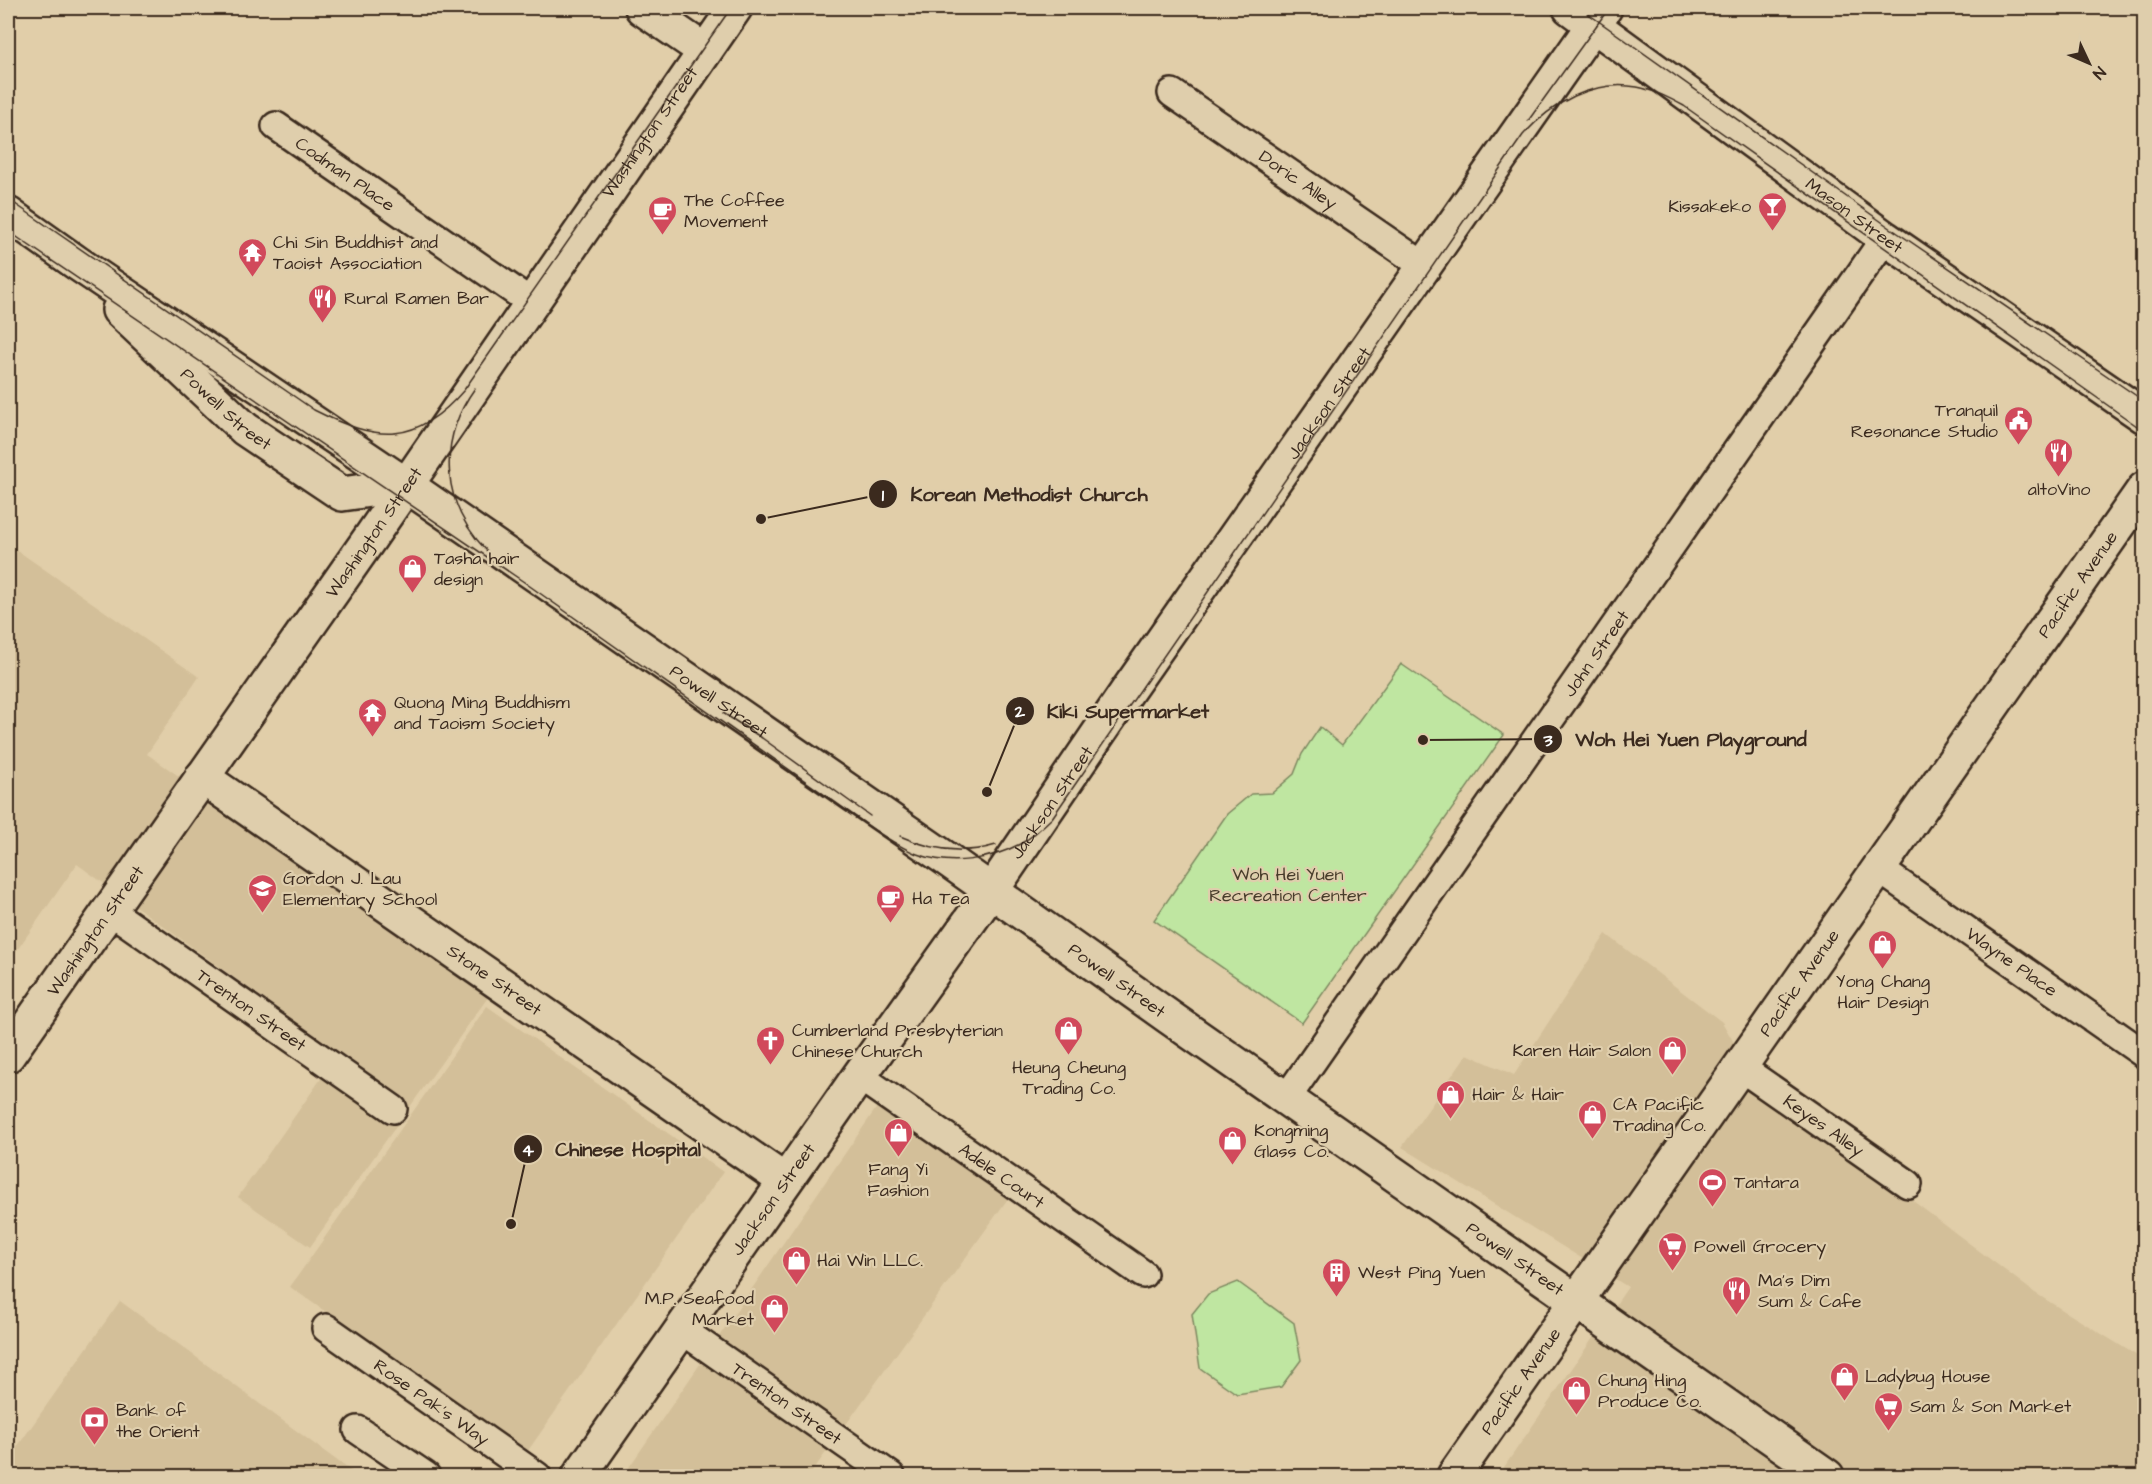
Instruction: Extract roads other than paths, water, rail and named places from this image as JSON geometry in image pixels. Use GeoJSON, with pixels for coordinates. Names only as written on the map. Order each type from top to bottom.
{"type":"FeatureCollection","features":[{"type":"Feature","properties":{"kind":"street"},"geometry":{"type":"LineString","coordinates":[[642,8],[705,51]]}},
{"type":"Feature","properties":{"kind":"street","name":"Washington Street"},"geometry":{"type":"LineString","coordinates":[[8,1055],[406,485],[735,8]]}},
{"type":"Feature","properties":{"kind":"street","name":"Mason Street"},"geometry":{"type":"LineString","coordinates":[[1590,13],[1885,238],[2145,416]]}},
{"type":"Feature","properties":{"kind":"street","name":"Jackson Street"},"geometry":{"type":"LineString","coordinates":[[579,1476],[992,890],[1424,266],[1590,13]]}},
{"type":"Feature","properties":{"kind":"street","name":"Powell Street"},"geometry":{"type":"LineString","coordinates":[[8,213],[77,263],[406,485],[992,890],[1286,1099],[1827,1476]]}},
{"type":"Feature","properties":{"kind":"street","name":"Powell Street"},"geometry":{"type":"LineString","coordinates":[[77,263],[110,301],[244,429],[342,494],[406,485]]}},
{"type":"Feature","properties":{"kind":"street","name":"Pacific Avenue"},"geometry":{"type":"LineString","coordinates":[[1454,1476],[2145,489]]}},
{"type":"Feature","properties":{"kind":"street","name":"Stone Street"},"geometry":{"type":"LineString","coordinates":[[202,777],[785,1181]]}},
{"type":"Feature","properties":{"kind":"lane","name":"Doric Alley"},"geometry":{"type":"LineString","coordinates":[[1172,93],[1424,266]]}},
{"type":"Feature","properties":{"kind":"lane","name":"Codman Place"},"geometry":{"type":"LineString","coordinates":[[276,126],[532,303]]}},
{"type":"Feature","properties":{"kind":"lane","name":"John Street"},"geometry":{"type":"LineString","coordinates":[[1286,1099],[1885,238]]}},
{"type":"Feature","properties":{"kind":"lane","name":"Wayne Place"},"geometry":{"type":"LineString","coordinates":[[1879,869],[2145,1054]]}},
{"type":"Feature","properties":{"kind":"lane","name":"Trenton Street"},"geometry":{"type":"LineString","coordinates":[[109,910],[393,1109]]}},
{"type":"Feature","properties":{"kind":"lane","name":"Keyes Alley"},"geometry":{"type":"LineString","coordinates":[[1740,1067],[1908,1184]]}},
{"type":"Feature","properties":{"kind":"lane","name":"Adele Court"},"geometry":{"type":"LineString","coordinates":[[859,1076],[1143,1274]]}},
{"type":"Feature","properties":{"kind":"lane","name":"Rose Pak's Way"},"geometry":{"type":"LineString","coordinates":[[326,1328],[537,1476]]}},
{"type":"Feature","properties":{"kind":"lane","name":"Trenton Street"},"geometry":{"type":"LineString","coordinates":[[682,1330],[891,1476]]}},
{"type":"Feature","properties":{"kind":"lane"},"geometry":{"type":"LineString","coordinates":[[358,1430],[426,1476]]}},
{"type":"Feature","properties":{"kind":"tram line"},"geometry":{"type":"LineString","coordinates":[[8,199],[314,410],[337,421],[376,432],[395,433],[412,429],[429,421],[464,390],[731,8]]}},
{"type":"Feature","properties":{"kind":"tram line"},"geometry":{"type":"LineString","coordinates":[[1580,8],[1889,227],[2144,401]]}},
{"type":"Feature","properties":{"kind":"tram line"},"geometry":{"type":"LineString","coordinates":[[1528,121],[1609,8]]}},
{"type":"Feature","properties":{"kind":"tram line"},"geometry":{"type":"LineString","coordinates":[[8,231],[524,582],[876,831],[914,853],[945,860],[971,860],[1008,850],[1029,839],[1052,818],[1523,135],[1534,123],[1560,104],[1589,90],[1621,85],[1637,87],[1655,92],[1684,106],[2144,431]]}},
{"type":"Feature","properties":{"kind":"tram line"},"geometry":{"type":"LineString","coordinates":[[475,388],[454,429],[450,450],[450,472],[453,493],[460,513],[472,533],[487,551]]}},
{"type":"Feature","properties":{"kind":"tram line"},"geometry":{"type":"LineString","coordinates":[[723,713],[762,738],[870,816]]}},
{"type":"Feature","properties":{"kind":"tram line"},"geometry":{"type":"LineString","coordinates":[[900,836],[923,845],[947,850],[971,850],[996,845]]}},
{"type":"Feature","properties":{"kind":"place","name":"Kissakeko"},"geometry":{"type":"Point","coordinates":[1772,232]}},
{"type":"Feature","properties":{"kind":"place","name":"The Coffee Movement"},"geometry":{"type":"Point","coordinates":[663,236]}},
{"type":"Feature","properties":{"kind":"place","name":"Chi Sin Buddhist and Taoist Association"},"geometry":{"type":"Point","coordinates":[252,278]}},
{"type":"Feature","properties":{"kind":"place","name":"Rural Ramen Bar"},"geometry":{"type":"Point","coordinates":[323,324]}},
{"type":"Feature","properties":{"kind":"place","name":"Tranquil Resonance Studio"},"geometry":{"type":"Point","coordinates":[2019,446]}},
{"type":"Feature","properties":{"kind":"place","name":"altoVino"},"geometry":{"type":"Point","coordinates":[2059,478]}},
{"type":"Feature","properties":{"kind":"place","name":"Korean Methodist Church"},"geometry":{"type":"Point","coordinates":[761,519]}},
{"type":"Feature","properties":{"kind":"place","name":"Tasha hair design"},"geometry":{"type":"Point","coordinates":[413,594]}},
{"type":"Feature","properties":{"kind":"place","name":"Quong Ming Buddhism and Taoism Society"},"geometry":{"type":"Point","coordinates":[373,738]}},
{"type":"Feature","properties":{"kind":"place","name":"Woh Hei Yuen Playground"},"geometry":{"type":"Point","coordinates":[1423,740]}},
{"type":"Feature","properties":{"kind":"place","name":"Kiki Supermarket"},"geometry":{"type":"Point","coordinates":[987,792]}},
{"type":"Feature","properties":{"kind":"place","name":"Gordon J. Lau Elementary School"},"geometry":{"type":"Point","coordinates":[262,914]}},
{"type":"Feature","properties":{"kind":"place","name":"Ha Tea"},"geometry":{"type":"Point","coordinates":[891,924]}},
{"type":"Feature","properties":{"kind":"place","name":"Yong Chang Hair Design"},"geometry":{"type":"Point","coordinates":[1883,970]}},
{"type":"Feature","properties":{"kind":"place","name":"Heung Cheung Trading Co."},"geometry":{"type":"Point","coordinates":[1069,1056]}},
{"type":"Feature","properties":{"kind":"place","name":"Cumberland Presbyterian Chinese Church"},"geometry":{"type":"Point","coordinates":[771,1066]}},
{"type":"Feature","properties":{"kind":"place","name":"Karen Hair Salon"},"geometry":{"type":"Point","coordinates":[1672,1076]}},
{"type":"Feature","properties":{"kind":"place","name":"Hair & Hair"},"geometry":{"type":"Point","coordinates":[1451,1120]}},
{"type":"Feature","properties":{"kind":"place","name":"CA Pacific Trading Co."},"geometry":{"type":"Point","coordinates":[1592,1140]}},
{"type":"Feature","properties":{"kind":"place","name":"Fang Yi Fashion"},"geometry":{"type":"Point","coordinates":[898,1158]}},
{"type":"Feature","properties":{"kind":"place","name":"Kongming Glass Co."},"geometry":{"type":"Point","coordinates":[1233,1166]}},
{"type":"Feature","properties":{"kind":"place","name":"Tantara"},"geometry":{"type":"Point","coordinates":[1713,1208]}},
{"type":"Feature","properties":{"kind":"place","name":"Chinese Hospital"},"geometry":{"type":"Point","coordinates":[511,1224]}},
{"type":"Feature","properties":{"kind":"place","name":"Powell Grocery"},"geometry":{"type":"Point","coordinates":[1673,1272]}},
{"type":"Feature","properties":{"kind":"place","name":"Hai Win LLC."},"geometry":{"type":"Point","coordinates":[796,1286]}},
{"type":"Feature","properties":{"kind":"place","name":"West Ping Yuen"},"geometry":{"type":"Point","coordinates":[1337,1298]}},
{"type":"Feature","properties":{"kind":"place","name":"Ma's Dim Sum & Cafe"},"geometry":{"type":"Point","coordinates":[1737,1316]}},
{"type":"Feature","properties":{"kind":"place","name":"M.P. Seafood Market"},"geometry":{"type":"Point","coordinates":[775,1334]}},
{"type":"Feature","properties":{"kind":"place","name":"Ladybug House"},"geometry":{"type":"Point","coordinates":[1844,1402]}},
{"type":"Feature","properties":{"kind":"place","name":"Chung Hing Produce Co."},"geometry":{"type":"Point","coordinates":[1577,1416]}},
{"type":"Feature","properties":{"kind":"place","name":"Sam & Son Market"},"geometry":{"type":"Point","coordinates":[1889,1432]}},
{"type":"Feature","properties":{"kind":"place","name":"Bank of the Orient"},"geometry":{"type":"Point","coordinates":[95,1446]}},
{"type":"Feature","properties":{"kind":"park label","name":"Woh Hei Yuen Recreation Center"},"geometry":{"type":"Point","coordinates":[1288,884]}}]}
